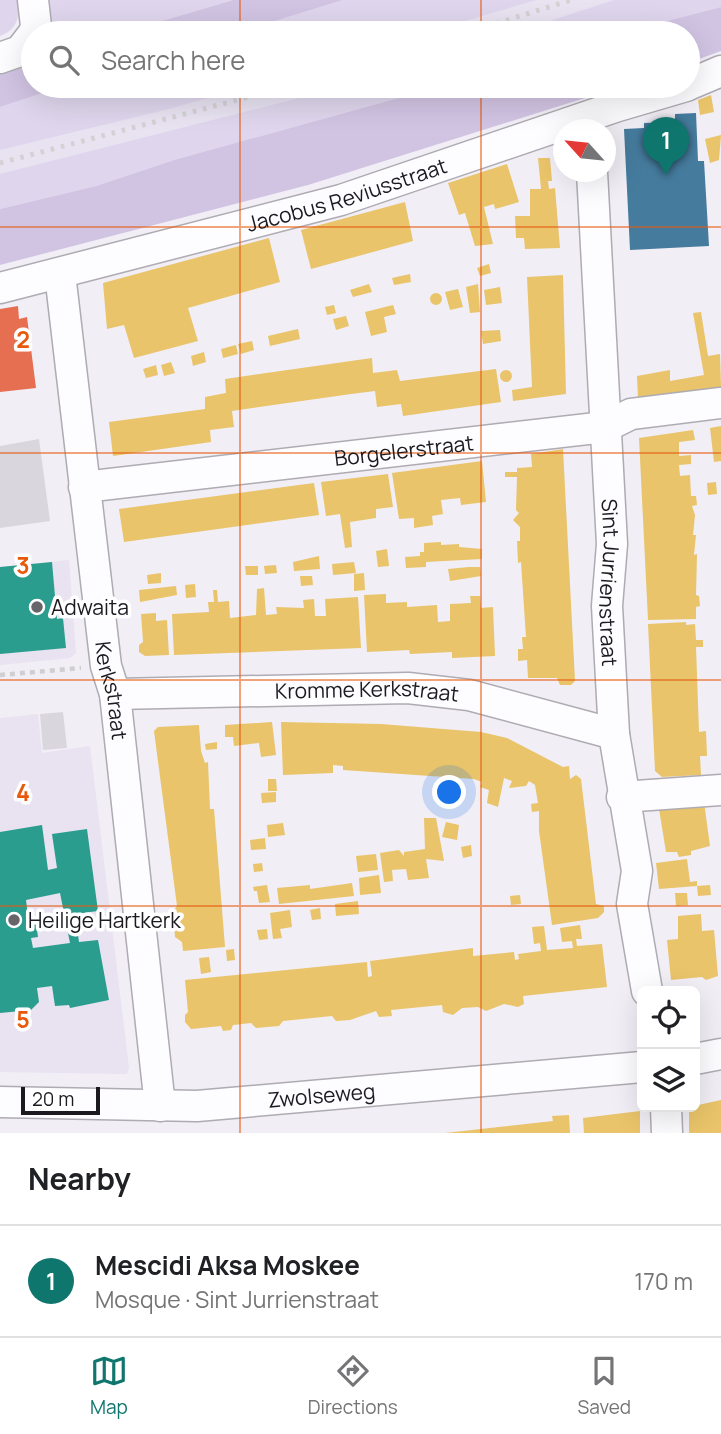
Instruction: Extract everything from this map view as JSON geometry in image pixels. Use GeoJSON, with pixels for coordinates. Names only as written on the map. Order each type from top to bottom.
{"type":"FeatureCollection","features":[{"type":"Feature","properties":{"kind":"street"},"geometry":{"type":"LineString","coordinates":[[33,0],[35,21]]}},
{"type":"Feature","properties":{"kind":"street"},"geometry":{"type":"LineString","coordinates":[[0,58],[21,50]]}},
{"type":"Feature","properties":{"kind":"street","name":"Jacobus Reviusstraat"},"geometry":{"type":"LineString","coordinates":[[700,80],[721,71]]}},
{"type":"Feature","properties":{"kind":"street","name":"Jacobus Reviusstraat"},"geometry":{"type":"LineString","coordinates":[[598,119],[653,98]]}},
{"type":"Feature","properties":{"kind":"street","name":"Jacobus Reviusstraat"},"geometry":{"type":"LineString","coordinates":[[0,288],[341,200],[553,134]]}},
{"type":"Feature","properties":{"kind":"street","name":"Sint Jurrienstraat"},"geometry":{"type":"LineString","coordinates":[[593,182],[612,544],[607,606],[614,734],[622,797],[637,871],[632,904],[646,986]]}},
{"type":"Feature","properties":{"kind":"street","name":"Kerkstraat"},"geometry":{"type":"LineString","coordinates":[[60,274],[84,486],[111,680],[160,1106]]}},
{"type":"Feature","properties":{"kind":"street","name":"Borgelerstraat"},"geometry":{"type":"LineString","coordinates":[[84,486],[605,427],[631,414],[721,403]]}},
{"type":"Feature","properties":{"kind":"street","name":"Kromme Kerkstraat"},"geometry":{"type":"LineString","coordinates":[[111,680],[408,688],[469,695],[614,734]]}},
{"type":"Feature","properties":{"kind":"street"},"geometry":{"type":"LineString","coordinates":[[622,797],[721,790]]}},
{"type":"Feature","properties":{"kind":"street"},"geometry":{"type":"LineString","coordinates":[[700,1058],[721,1054]]}},
{"type":"Feature","properties":{"kind":"street","name":"Zwolseweg"},"geometry":{"type":"LineString","coordinates":[[0,1102],[160,1106],[198,1119],[637,1068]]}},
{"type":"Feature","properties":{"kind":"street"},"geometry":{"type":"LineString","coordinates":[[666,1112],[667,1133]]}},
{"type":"Feature","properties":{"kind":"path"},"geometry":{"type":"LineString","coordinates":[[0,675],[111,680]]}},
{"type":"Feature","properties":{"kind":"shaded area"},"geometry":{"type":"Polygon","coordinates":[[[0,0],[17,0],[18,12],[14,26],[0,36],[0,0]]]}},
{"type":"Feature","properties":{"kind":"shaded area"},"geometry":{"type":"Polygon","coordinates":[[[46,0],[233,0],[162,21],[45,21],[46,0]]]}},
{"type":"Feature","properties":{"kind":"shaded area"},"geometry":{"type":"Polygon","coordinates":[[[233,0],[343,0],[275,21],[162,21],[233,0]]]}},
{"type":"Feature","properties":{"kind":"shaded area"},"geometry":{"type":"Polygon","coordinates":[[[343,0],[721,0],[721,7],[667,21],[275,21],[343,0]]]}},
{"type":"Feature","properties":{"kind":"shaded area"},"geometry":{"type":"Polygon","coordinates":[[[343,0],[536,0],[465,21],[275,21],[343,0]]]}},
{"type":"Feature","properties":{"kind":"shaded area"},"geometry":{"type":"Polygon","coordinates":[[[614,0],[721,0],[721,7],[667,21],[550,21],[614,0]]]}},
{"type":"Feature","properties":{"kind":"shaded area"},"geometry":{"type":"Polygon","coordinates":[[[721,7],[721,51],[700,59],[700,21],[667,21],[721,7]]]}},
{"type":"Feature","properties":{"kind":"shaded area"},"geometry":{"type":"Polygon","coordinates":[[[21,63],[21,98],[27,98],[0,107],[0,69],[21,63]]]}},
{"type":"Feature","properties":{"kind":"shaded area"},"geometry":{"type":"Polygon","coordinates":[[[27,98],[399,98],[0,209],[0,107],[27,98]]]}},
{"type":"Feature","properties":{"kind":"shaded area"},"geometry":{"type":"Polygon","coordinates":[[[27,98],[207,98],[0,150],[0,107],[27,98]]]}},
{"type":"Feature","properties":{"kind":"shaded area"},"geometry":{"type":"Polygon","coordinates":[[[299,98],[399,98],[174,160],[96,186],[0,209],[0,174],[299,98]]]}},
{"type":"Feature","properties":{"kind":"shaded area"},"geometry":{"type":"Polygon","coordinates":[[[399,98],[585,98],[308,185],[0,265],[0,209],[96,186],[174,160],[399,98]]]}},
{"type":"Feature","properties":{"kind":"shaded area","name":"Adwaita"},"geometry":{"type":"Polygon","coordinates":[[[69,560],[76,653],[70,658],[0,665],[0,567],[69,560]]]}},
{"type":"Feature","properties":{"kind":"shaded area"},"geometry":{"type":"Polygon","coordinates":[[[38,714],[42,753],[90,746],[129,1068],[127,1074],[0,1072],[0,718],[38,714]]]}},
{"type":"Feature","properties":{"kind":"building: Homes"},"geometry":{"type":"Polygon","coordinates":[[[711,95],[714,112],[700,115],[698,100],[711,95]]]}},
{"type":"Feature","properties":{"kind":"building: Homes"},"geometry":{"type":"Polygon","coordinates":[[[721,135],[719,160],[710,163],[705,139],[721,135]]]}},
{"type":"Feature","properties":{"kind":"building: Homes"},"geometry":{"type":"Polygon","coordinates":[[[538,158],[550,158],[552,181],[548,181],[549,189],[555,188],[560,248],[525,249],[524,238],[516,238],[515,216],[530,216],[530,189],[541,189],[538,158]]]}},
{"type":"Feature","properties":{"kind":"building: Homes"},"geometry":{"type":"Polygon","coordinates":[[[507,164],[519,202],[495,209],[494,204],[484,207],[493,244],[475,246],[465,213],[459,215],[448,183],[507,164]]]}},
{"type":"Feature","properties":{"kind":"building: Homes"},"geometry":{"type":"Polygon","coordinates":[[[405,202],[413,241],[311,269],[301,230],[405,202]]]}},
{"type":"Feature","properties":{"kind":"building: Homes"},"geometry":{"type":"Polygon","coordinates":[[[269,238],[280,282],[188,308],[198,341],[134,358],[124,325],[107,329],[103,283],[269,238]]]}},
{"type":"Feature","properties":{"kind":"building: Homes"},"geometry":{"type":"Polygon","coordinates":[[[489,264],[491,273],[480,276],[477,268],[489,264]]]}},
{"type":"Feature","properties":{"kind":"building: Homes"},"geometry":{"type":"Polygon","coordinates":[[[410,274],[411,282],[394,285],[392,278],[410,274]]]}},
{"type":"Feature","properties":{"kind":"building: Homes"},"geometry":{"type":"Polygon","coordinates":[[[563,275],[566,394],[513,401],[512,390],[532,387],[527,277],[563,275]]]}},
{"type":"Feature","properties":{"kind":"building: Homes"},"geometry":{"type":"Polygon","coordinates":[[[369,284],[372,292],[353,297],[350,290],[369,284]]]}},
{"type":"Feature","properties":{"kind":"building: Homes"},"geometry":{"type":"Polygon","coordinates":[[[478,284],[480,312],[470,313],[466,287],[478,284]]]}},
{"type":"Feature","properties":{"kind":"building: Homes"},"geometry":{"type":"Polygon","coordinates":[[[500,287],[502,303],[486,305],[484,290],[500,287]]]}},
{"type":"Feature","properties":{"kind":"building: Homes"},"geometry":{"type":"Polygon","coordinates":[[[458,289],[463,307],[450,310],[445,292],[458,289]]]}},
{"type":"Feature","properties":{"kind":"building: Homes"},"geometry":{"type":"Polygon","coordinates":[[[436,293],[442,299],[436,305],[430,299],[436,293]]]}},
{"type":"Feature","properties":{"kind":"building: Homes"},"geometry":{"type":"Polygon","coordinates":[[[334,305],[336,313],[327,315],[325,307],[334,305]]]}},
{"type":"Feature","properties":{"kind":"building: Homes"},"geometry":{"type":"Polygon","coordinates":[[[393,305],[396,314],[384,317],[387,332],[371,336],[365,312],[393,305]]]}},
{"type":"Feature","properties":{"kind":"building: Homes"},"geometry":{"type":"Polygon","coordinates":[[[701,312],[708,356],[720,354],[721,387],[638,398],[637,376],[670,370],[670,381],[704,375],[693,313],[701,312]]]}},
{"type":"Feature","properties":{"kind":"building: Homes"},"geometry":{"type":"Polygon","coordinates":[[[346,316],[349,326],[336,330],[333,319],[346,316]]]}},
{"type":"Feature","properties":{"kind":"building: Homes"},"geometry":{"type":"Polygon","coordinates":[[[298,329],[300,339],[270,346],[268,336],[298,329]]]}},
{"type":"Feature","properties":{"kind":"building: Homes"},"geometry":{"type":"Polygon","coordinates":[[[500,330],[501,341],[483,344],[481,331],[500,330]]]}},
{"type":"Feature","properties":{"kind":"building: Homes"},"geometry":{"type":"Polygon","coordinates":[[[252,341],[254,350],[241,354],[238,344],[252,341]]]}},
{"type":"Feature","properties":{"kind":"building: Homes"},"geometry":{"type":"Polygon","coordinates":[[[236,345],[238,354],[223,358],[221,349],[236,345]]]}},
{"type":"Feature","properties":{"kind":"building: Homes"},"geometry":{"type":"Polygon","coordinates":[[[204,352],[206,362],[193,366],[191,356],[204,352]]]}},
{"type":"Feature","properties":{"kind":"building: Homes"},"geometry":{"type":"Polygon","coordinates":[[[372,358],[373,373],[397,370],[400,381],[496,369],[501,402],[403,416],[401,404],[377,407],[375,391],[351,394],[232,411],[234,427],[210,430],[211,442],[113,456],[109,422],[205,409],[205,397],[226,393],[225,379],[372,358]]]}},
{"type":"Feature","properties":{"kind":"building: Homes"},"geometry":{"type":"Polygon","coordinates":[[[171,362],[175,373],[164,376],[161,365],[171,362]]]}},
{"type":"Feature","properties":{"kind":"building: Homes"},"geometry":{"type":"Polygon","coordinates":[[[156,365],[158,375],[146,378],[143,369],[156,365]]]}},
{"type":"Feature","properties":{"kind":"building: Homes"},"geometry":{"type":"Polygon","coordinates":[[[506,370],[512,376],[506,382],[500,376],[506,370]]]}},
{"type":"Feature","properties":{"kind":"building: Homes"},"geometry":{"type":"Polygon","coordinates":[[[721,426],[721,461],[714,462],[710,428],[721,426]]]}},
{"type":"Feature","properties":{"kind":"building: Homes"},"geometry":{"type":"Polygon","coordinates":[[[693,430],[695,440],[679,442],[679,456],[691,455],[691,464],[679,465],[680,476],[690,475],[691,496],[696,496],[697,505],[692,506],[695,515],[693,535],[696,535],[696,595],[699,596],[700,606],[696,607],[696,619],[648,620],[639,438],[693,430]]]}},
{"type":"Feature","properties":{"kind":"building: Homes"},"geometry":{"type":"Polygon","coordinates":[[[563,449],[575,681],[571,685],[560,685],[557,678],[528,678],[527,660],[518,661],[518,649],[523,649],[522,637],[526,637],[521,562],[518,563],[517,541],[520,541],[520,527],[513,520],[519,513],[516,510],[517,477],[505,477],[505,472],[517,472],[517,468],[532,467],[531,454],[563,449]]]}},
{"type":"Feature","properties":{"kind":"building: Homes"},"geometry":{"type":"Polygon","coordinates":[[[482,461],[486,502],[461,505],[460,498],[441,500],[443,514],[432,516],[433,525],[414,528],[414,518],[399,519],[392,473],[482,461]]]}},
{"type":"Feature","properties":{"kind":"building: Homes"},"geometry":{"type":"Polygon","coordinates":[[[388,474],[393,507],[376,509],[376,518],[350,522],[352,547],[345,548],[340,514],[326,516],[321,482],[388,474]]]}},
{"type":"Feature","properties":{"kind":"building: Homes"},"geometry":{"type":"Polygon","coordinates":[[[716,482],[717,494],[708,495],[707,483],[716,482]]]}},
{"type":"Feature","properties":{"kind":"building: Homes"},"geometry":{"type":"Polygon","coordinates":[[[314,483],[319,515],[124,542],[119,509],[314,483]]]}},
{"type":"Feature","properties":{"kind":"building: Homes"},"geometry":{"type":"Polygon","coordinates":[[[441,542],[441,545],[459,544],[459,547],[482,549],[482,559],[426,562],[426,567],[406,568],[405,557],[420,556],[420,552],[424,552],[424,543],[441,542]]]}},
{"type":"Feature","properties":{"kind":"building: Homes"},"geometry":{"type":"Polygon","coordinates":[[[387,549],[389,566],[378,567],[376,551],[387,549]]]}},
{"type":"Feature","properties":{"kind":"building: Homes"},"geometry":{"type":"Polygon","coordinates":[[[319,556],[320,569],[294,571],[293,562],[319,556]]]}},
{"type":"Feature","properties":{"kind":"building: Homes"},"geometry":{"type":"Polygon","coordinates":[[[354,562],[356,573],[333,575],[332,564],[354,562]]]}},
{"type":"Feature","properties":{"kind":"building: Homes"},"geometry":{"type":"Polygon","coordinates":[[[276,565],[277,573],[265,574],[264,566],[276,565]]]}},
{"type":"Feature","properties":{"kind":"building: Homes"},"geometry":{"type":"Polygon","coordinates":[[[245,566],[258,566],[258,575],[246,575],[245,566]]]}},
{"type":"Feature","properties":{"kind":"building: Homes"},"geometry":{"type":"Polygon","coordinates":[[[480,567],[481,576],[450,581],[448,569],[480,567]]]}},
{"type":"Feature","properties":{"kind":"building: Homes"},"geometry":{"type":"Polygon","coordinates":[[[161,573],[161,583],[148,584],[147,575],[161,573]]]}},
{"type":"Feature","properties":{"kind":"building: Homes"},"geometry":{"type":"Polygon","coordinates":[[[364,573],[365,590],[354,591],[354,574],[364,573]]]}},
{"type":"Feature","properties":{"kind":"building: Homes"},"geometry":{"type":"Polygon","coordinates":[[[300,576],[312,576],[313,585],[301,586],[300,576]]]}},
{"type":"Feature","properties":{"kind":"building: Homes"},"geometry":{"type":"Polygon","coordinates":[[[195,584],[196,597],[186,598],[185,585],[195,584]]]}},
{"type":"Feature","properties":{"kind":"building: Homes"},"geometry":{"type":"Polygon","coordinates":[[[176,586],[177,595],[140,602],[139,590],[176,586]]]}},
{"type":"Feature","properties":{"kind":"building: Homes"},"geometry":{"type":"Polygon","coordinates":[[[264,588],[266,615],[277,614],[276,607],[304,608],[303,600],[314,599],[315,616],[326,616],[325,599],[358,597],[361,648],[174,655],[172,614],[209,612],[208,602],[214,602],[213,590],[217,590],[218,602],[229,601],[230,618],[256,615],[257,589],[264,588]]]}},
{"type":"Feature","properties":{"kind":"building: Homes"},"geometry":{"type":"Polygon","coordinates":[[[386,594],[386,603],[407,602],[407,607],[437,605],[438,622],[450,621],[450,604],[471,603],[470,596],[480,596],[481,608],[493,607],[495,656],[452,658],[452,652],[367,652],[364,595],[386,594]]]}},
{"type":"Feature","properties":{"kind":"building: Homes"},"geometry":{"type":"Polygon","coordinates":[[[156,613],[156,621],[167,620],[169,655],[145,656],[139,652],[139,645],[143,642],[141,614],[156,613]]]}},
{"type":"Feature","properties":{"kind":"building: Homes"},"geometry":{"type":"Polygon","coordinates":[[[686,622],[686,625],[695,624],[696,640],[703,640],[703,647],[696,647],[699,732],[706,731],[707,756],[700,756],[701,775],[662,777],[655,771],[648,624],[686,622]]]}},
{"type":"Feature","properties":{"kind":"building: Homes"},"geometry":{"type":"Polygon","coordinates":[[[272,722],[276,755],[261,757],[259,743],[234,746],[233,737],[225,737],[225,725],[272,722]]]}},
{"type":"Feature","properties":{"kind":"building: Homes"},"geometry":{"type":"Polygon","coordinates":[[[281,722],[381,724],[481,732],[507,738],[563,767],[569,766],[570,779],[576,775],[581,779],[596,904],[604,906],[604,912],[598,918],[552,925],[539,831],[539,811],[532,812],[531,804],[538,803],[535,785],[529,781],[526,786],[509,788],[512,781],[504,778],[498,807],[487,803],[489,790],[480,787],[482,782],[474,779],[343,770],[343,766],[333,765],[333,773],[283,775],[281,722]]]}},
{"type":"Feature","properties":{"kind":"building: Homes"},"geometry":{"type":"Polygon","coordinates":[[[199,725],[201,751],[205,763],[208,762],[210,809],[214,809],[225,947],[183,951],[182,942],[175,937],[173,911],[177,906],[154,731],[158,727],[199,725]]]}},
{"type":"Feature","properties":{"kind":"building: Homes"},"geometry":{"type":"Polygon","coordinates":[[[217,742],[217,749],[206,750],[205,744],[217,742]]]}},
{"type":"Feature","properties":{"kind":"building: Homes"},"geometry":{"type":"Polygon","coordinates":[[[268,779],[276,779],[277,791],[268,791],[268,779]]]}},
{"type":"Feature","properties":{"kind":"building: Homes"},"geometry":{"type":"Polygon","coordinates":[[[276,792],[276,802],[262,803],[261,793],[276,792]]]}},
{"type":"Feature","properties":{"kind":"building: Homes"},"geometry":{"type":"Polygon","coordinates":[[[704,802],[710,846],[691,851],[691,855],[679,857],[677,852],[666,852],[659,809],[704,802]]]}},
{"type":"Feature","properties":{"kind":"building: Homes"},"geometry":{"type":"Polygon","coordinates":[[[424,818],[436,818],[444,861],[426,859],[429,878],[408,880],[406,869],[392,870],[393,881],[384,882],[380,853],[399,850],[404,856],[404,852],[425,849],[424,818]]]}},
{"type":"Feature","properties":{"kind":"building: Homes"},"geometry":{"type":"Polygon","coordinates":[[[446,822],[459,825],[457,840],[442,837],[446,822]]]}},
{"type":"Feature","properties":{"kind":"building: Homes"},"geometry":{"type":"Polygon","coordinates":[[[283,823],[285,835],[268,837],[267,825],[283,823]]]}},
{"type":"Feature","properties":{"kind":"building: Homes"},"geometry":{"type":"Polygon","coordinates":[[[265,838],[266,849],[251,850],[250,840],[265,838]]]}},
{"type":"Feature","properties":{"kind":"building: Homes"},"geometry":{"type":"Polygon","coordinates":[[[471,845],[472,856],[463,858],[461,847],[471,845]]]}},
{"type":"Feature","properties":{"kind":"building: Homes"},"geometry":{"type":"Polygon","coordinates":[[[376,854],[378,870],[358,872],[356,856],[376,854]]]}},
{"type":"Feature","properties":{"kind":"building: Homes"},"geometry":{"type":"Polygon","coordinates":[[[687,859],[690,882],[697,881],[697,886],[659,889],[656,863],[687,859]]]}},
{"type":"Feature","properties":{"kind":"building: Homes"},"geometry":{"type":"Polygon","coordinates":[[[262,863],[263,871],[254,872],[253,864],[262,863]]]}},
{"type":"Feature","properties":{"kind":"building: Homes"},"geometry":{"type":"Polygon","coordinates":[[[379,875],[381,893],[360,895],[359,878],[379,875]]]}},
{"type":"Feature","properties":{"kind":"building: Homes"},"geometry":{"type":"Polygon","coordinates":[[[352,883],[354,896],[279,904],[277,888],[310,885],[310,889],[352,883]]]}},
{"type":"Feature","properties":{"kind":"building: Homes"},"geometry":{"type":"Polygon","coordinates":[[[267,885],[270,902],[259,903],[257,891],[254,891],[253,887],[267,885]]]}},
{"type":"Feature","properties":{"kind":"building: Homes"},"geometry":{"type":"Polygon","coordinates":[[[710,885],[711,895],[698,896],[697,886],[710,885]]]}},
{"type":"Feature","properties":{"kind":"building: Homes"},"geometry":{"type":"Polygon","coordinates":[[[675,893],[687,893],[688,905],[676,906],[675,893]]]}},
{"type":"Feature","properties":{"kind":"building: Homes"},"geometry":{"type":"Polygon","coordinates":[[[520,895],[521,904],[511,905],[510,896],[520,895]]]}},
{"type":"Feature","properties":{"kind":"building: Homes"},"geometry":{"type":"Polygon","coordinates":[[[358,901],[359,914],[336,916],[335,904],[358,901]]]}},
{"type":"Feature","properties":{"kind":"building: Homes"},"geometry":{"type":"Polygon","coordinates":[[[320,908],[321,919],[312,920],[310,910],[320,908]]]}},
{"type":"Feature","properties":{"kind":"building: Homes"},"geometry":{"type":"Polygon","coordinates":[[[290,910],[292,927],[280,929],[282,938],[273,939],[270,913],[290,910]]]}},
{"type":"Feature","properties":{"kind":"building: Homes"},"geometry":{"type":"Polygon","coordinates":[[[701,914],[702,931],[714,930],[718,976],[706,980],[702,977],[671,980],[667,940],[678,939],[678,916],[701,914]]]}},
{"type":"Feature","properties":{"kind":"building: Homes"},"geometry":{"type":"Polygon","coordinates":[[[580,925],[582,939],[576,939],[577,946],[602,944],[607,987],[523,996],[524,1004],[518,1007],[504,1004],[486,1011],[478,1007],[462,1008],[453,1015],[443,1012],[442,1005],[391,1010],[392,1016],[379,1017],[376,1011],[350,1020],[336,1021],[332,1016],[283,1021],[279,1026],[256,1028],[251,1023],[233,1025],[231,1030],[223,1031],[221,1026],[191,1029],[185,1022],[188,1012],[185,980],[367,962],[368,977],[372,976],[370,961],[473,948],[473,956],[514,952],[515,960],[519,959],[518,954],[541,951],[540,943],[534,944],[532,927],[544,926],[547,950],[573,948],[572,941],[562,942],[560,928],[580,925]]]}},
{"type":"Feature","properties":{"kind":"building: Homes"},"geometry":{"type":"Polygon","coordinates":[[[267,929],[268,939],[259,940],[257,930],[267,929]]]}},
{"type":"Feature","properties":{"kind":"building: Homes"},"geometry":{"type":"Polygon","coordinates":[[[234,949],[235,960],[227,961],[226,950],[234,949]]]}},
{"type":"Feature","properties":{"kind":"building: Homes"},"geometry":{"type":"Polygon","coordinates":[[[209,957],[211,972],[201,974],[199,958],[209,957]]]}},
{"type":"Feature","properties":{"kind":"building: Homes"},"geometry":{"type":"Polygon","coordinates":[[[721,1100],[721,1133],[689,1133],[689,1112],[700,1112],[700,1105],[721,1100]]]}},
{"type":"Feature","properties":{"kind":"building: Homes"},"geometry":{"type":"Polygon","coordinates":[[[640,1112],[640,1133],[584,1133],[583,1118],[640,1112]]]}},
{"type":"Feature","properties":{"kind":"building: Homes"},"geometry":{"type":"Polygon","coordinates":[[[569,1115],[570,1133],[445,1133],[553,1121],[552,1116],[569,1115]]]}},
{"type":"Feature","properties":{"kind":"building: Shops"},"geometry":{"type":"Polygon","coordinates":[[[18,306],[19,319],[27,317],[36,388],[0,392],[0,309],[18,306]]]}},
{"type":"Feature","properties":{"kind":"building: Schools","name":"Adwaita"},"geometry":{"type":"Polygon","coordinates":[[[52,562],[57,619],[63,618],[66,648],[0,654],[0,567],[52,562]]]}},
{"type":"Feature","properties":{"kind":"building: Schools","name":"Heilige Hartkerk"},"geometry":{"type":"Polygon","coordinates":[[[42,825],[48,870],[57,868],[52,834],[87,829],[98,911],[75,914],[79,942],[98,940],[109,1000],[70,1008],[69,1005],[55,1006],[52,986],[37,988],[39,1002],[31,1010],[0,1013],[0,832],[42,825]],[[60,893],[26,900],[29,924],[36,923],[38,937],[31,938],[33,948],[70,943],[60,893]]]}},
{"type":"Feature","properties":{"kind":"building: Public"},"geometry":{"type":"Polygon","coordinates":[[[696,113],[698,161],[704,161],[709,246],[630,250],[624,129],[644,128],[644,123],[675,122],[675,114],[696,113]]]}},
{"type":"Feature","properties":{"kind":"building: Other"},"geometry":{"type":"Polygon","coordinates":[[[39,439],[50,521],[0,528],[0,446],[39,439]]]}},
{"type":"Feature","properties":{"kind":"building: Other"},"geometry":{"type":"Polygon","coordinates":[[[63,712],[67,748],[43,750],[40,714],[63,712]]]}},
{"type":"Feature","properties":{"kind":"railway"},"geometry":{"type":"LineString","coordinates":[[504,21],[571,0]]}},
{"type":"Feature","properties":{"kind":"railway"},"geometry":{"type":"LineString","coordinates":[[0,163],[245,98]]}},
{"type":"Feature","properties":{"kind":"place","name":"Mescidi Aksa Moskee"},"geometry":{"type":"Point","coordinates":[666,175]}},
{"type":"Feature","properties":{"kind":"place","name":"Adwaita"},"geometry":{"type":"Point","coordinates":[37,607]}},
{"type":"Feature","properties":{"kind":"place","name":"Heilige Hartkerk"},"geometry":{"type":"Point","coordinates":[14,920]}}]}
